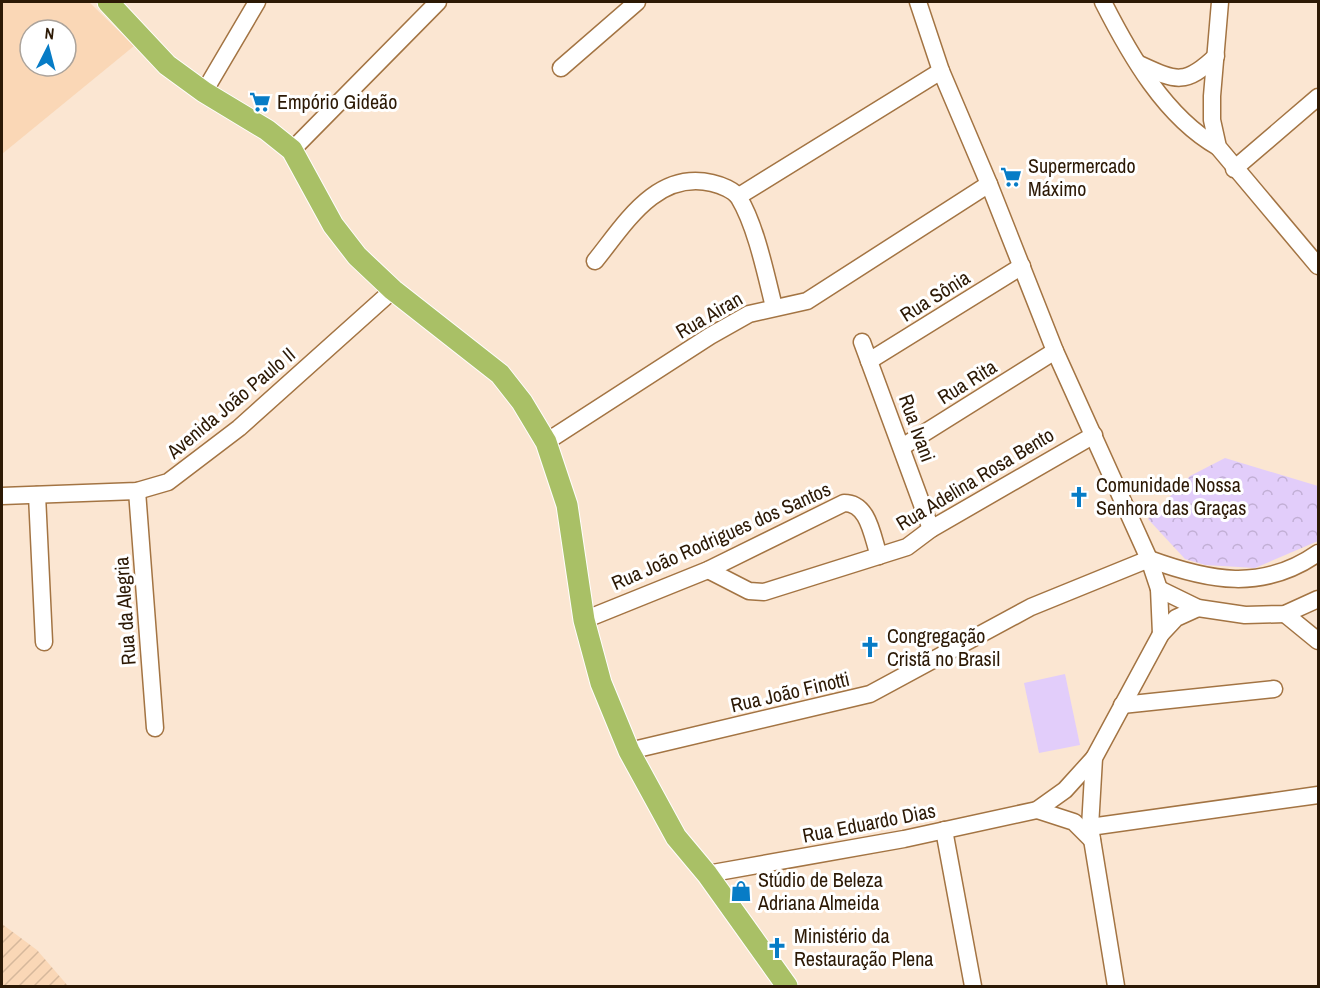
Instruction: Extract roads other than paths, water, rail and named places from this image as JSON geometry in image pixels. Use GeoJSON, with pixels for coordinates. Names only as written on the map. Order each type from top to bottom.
{"type":"FeatureCollection","features":[{"type":"Feature","properties":{"kind":"main road"},"geometry":{"type":"LineString","coordinates":[[108,2],[167,65],[204,92],[242,113],[292,150],[333,225],[357,256],[393,291],[501,374],[546,442],[571,502],[584,620],[601,683],[629,752],[676,837],[707,874],[787,987]]}},
{"type":"Feature","properties":{"kind":"street"},"geometry":{"type":"LineString","coordinates":[[204,92],[257,2]]}},
{"type":"Feature","properties":{"kind":"street"},"geometry":{"type":"LineString","coordinates":[[292,150],[438,2]]}},
{"type":"Feature","properties":{"kind":"street"},"geometry":{"type":"LineString","coordinates":[[561,68],[637,2]]}},
{"type":"Feature","properties":{"kind":"street"},"geometry":{"type":"LineString","coordinates":[[918,2],[941,71],[989,184],[1055,351],[1149,559],[1159,589],[1161,634]]}},
{"type":"Feature","properties":{"kind":"street"},"geometry":{"type":"LineString","coordinates":[[1103,2],[1138,64],[1186,123],[1218,147],[1234,169],[1318,266]]}},
{"type":"Feature","properties":{"kind":"street"},"geometry":{"type":"LineString","coordinates":[[1218,147],[1212,120],[1220,2]]}},
{"type":"Feature","properties":{"kind":"street"},"geometry":{"type":"LineString","coordinates":[[1138,64],[1170,78],[1182,78],[1199,72],[1216,56]]}},
{"type":"Feature","properties":{"kind":"street"},"geometry":{"type":"LineString","coordinates":[[739,196],[941,71]]}},
{"type":"Feature","properties":{"kind":"street"},"geometry":{"type":"LineString","coordinates":[[1234,169],[1318,97]]}},
{"type":"Feature","properties":{"kind":"street"},"geometry":{"type":"LineString","coordinates":[[595,261],[644,201],[663,189],[681,182],[700,180],[718,184],[739,196],[762,261],[774,307]]}},
{"type":"Feature","properties":{"kind":"street","name":"Rua Airan"},"geometry":{"type":"LineString","coordinates":[[546,442],[710,336],[749,314],[807,301],[989,184]]}},
{"type":"Feature","properties":{"kind":"street","name":"Rua Sônia"},"geometry":{"type":"LineString","coordinates":[[869,362],[1022,266]]}},
{"type":"Feature","properties":{"kind":"street","name":"Avenida João Paulo II"},"geometry":{"type":"LineString","coordinates":[[2,496],[137,491],[168,482],[239,428],[393,291]]}},
{"type":"Feature","properties":{"kind":"street","name":"Rua Ivani"},"geometry":{"type":"LineString","coordinates":[[862,342],[931,529]]}},
{"type":"Feature","properties":{"kind":"street","name":"Rua Rita"},"geometry":{"type":"LineString","coordinates":[[902,447],[1055,351]]}},
{"type":"Feature","properties":{"kind":"street","name":"Rua Adelina Rosa Bento"},"geometry":{"type":"LineString","coordinates":[[708,570],[749,591],[764,592],[879,556],[907,546],[931,529],[1094,435]]}},
{"type":"Feature","properties":{"kind":"street","name":"Rua da Alegria"},"geometry":{"type":"LineString","coordinates":[[137,491],[155,728]]}},
{"type":"Feature","properties":{"kind":"street"},"geometry":{"type":"LineString","coordinates":[[38,495],[44,642]]}},
{"type":"Feature","properties":{"kind":"street","name":"Rua João Rodrigues dos Santos"},"geometry":{"type":"LineString","coordinates":[[584,620],[708,570],[844,503],[853,503],[864,512],[879,556]]}},
{"type":"Feature","properties":{"kind":"street"},"geometry":{"type":"LineString","coordinates":[[1149,559],[1213,579],[1243,580],[1275,573],[1303,563],[1318,553]]}},
{"type":"Feature","properties":{"kind":"street","name":"Rua João Finotti"},"geometry":{"type":"LineString","coordinates":[[629,752],[870,694],[895,683],[1031,607],[1149,559]]}},
{"type":"Feature","properties":{"kind":"street"},"geometry":{"type":"LineString","coordinates":[[1159,589],[1198,608],[1245,615],[1285,614],[1318,599]]}},
{"type":"Feature","properties":{"kind":"street"},"geometry":{"type":"LineString","coordinates":[[1116,987],[1091,833],[1094,758],[1161,634],[1176,618],[1198,608]]}},
{"type":"Feature","properties":{"kind":"street"},"geometry":{"type":"LineString","coordinates":[[1285,614],[1318,641]]}},
{"type":"Feature","properties":{"kind":"street"},"geometry":{"type":"LineString","coordinates":[[1122,705],[1274,689]]}},
{"type":"Feature","properties":{"kind":"street","name":"Rua Eduardo Dias"},"geometry":{"type":"LineString","coordinates":[[707,874],[944,830],[1037,810],[1065,790],[1094,758]]}},
{"type":"Feature","properties":{"kind":"street"},"geometry":{"type":"LineString","coordinates":[[1091,833],[1318,795]]}},
{"type":"Feature","properties":{"kind":"street","name":"Rua Eduardo Dias"},"geometry":{"type":"LineString","coordinates":[[1037,810],[1065,817],[1091,833]]}},
{"type":"Feature","properties":{"kind":"street"},"geometry":{"type":"LineString","coordinates":[[944,830],[973,987]]}},
{"type":"Feature","properties":{"kind":"place","name":"Empório Gideão"},"geometry":{"type":"Point","coordinates":[260,102]}},
{"type":"Feature","properties":{"kind":"place","name":"Supermercado Máximo"},"geometry":{"type":"Point","coordinates":[1011,177]}},
{"type":"Feature","properties":{"kind":"place","name":"Comunidade Nossa Senhora das Graças"},"geometry":{"type":"Point","coordinates":[1079,497]}},
{"type":"Feature","properties":{"kind":"place","name":"Congregação Cristã no Brasil"},"geometry":{"type":"Point","coordinates":[870,647]}},
{"type":"Feature","properties":{"kind":"place","name":"Stúdio de Beleza Adriana Almeida"},"geometry":{"type":"Point","coordinates":[741,891]}},
{"type":"Feature","properties":{"kind":"place","name":"Ministério da Restauração Plena"},"geometry":{"type":"Point","coordinates":[777,948]}}]}
